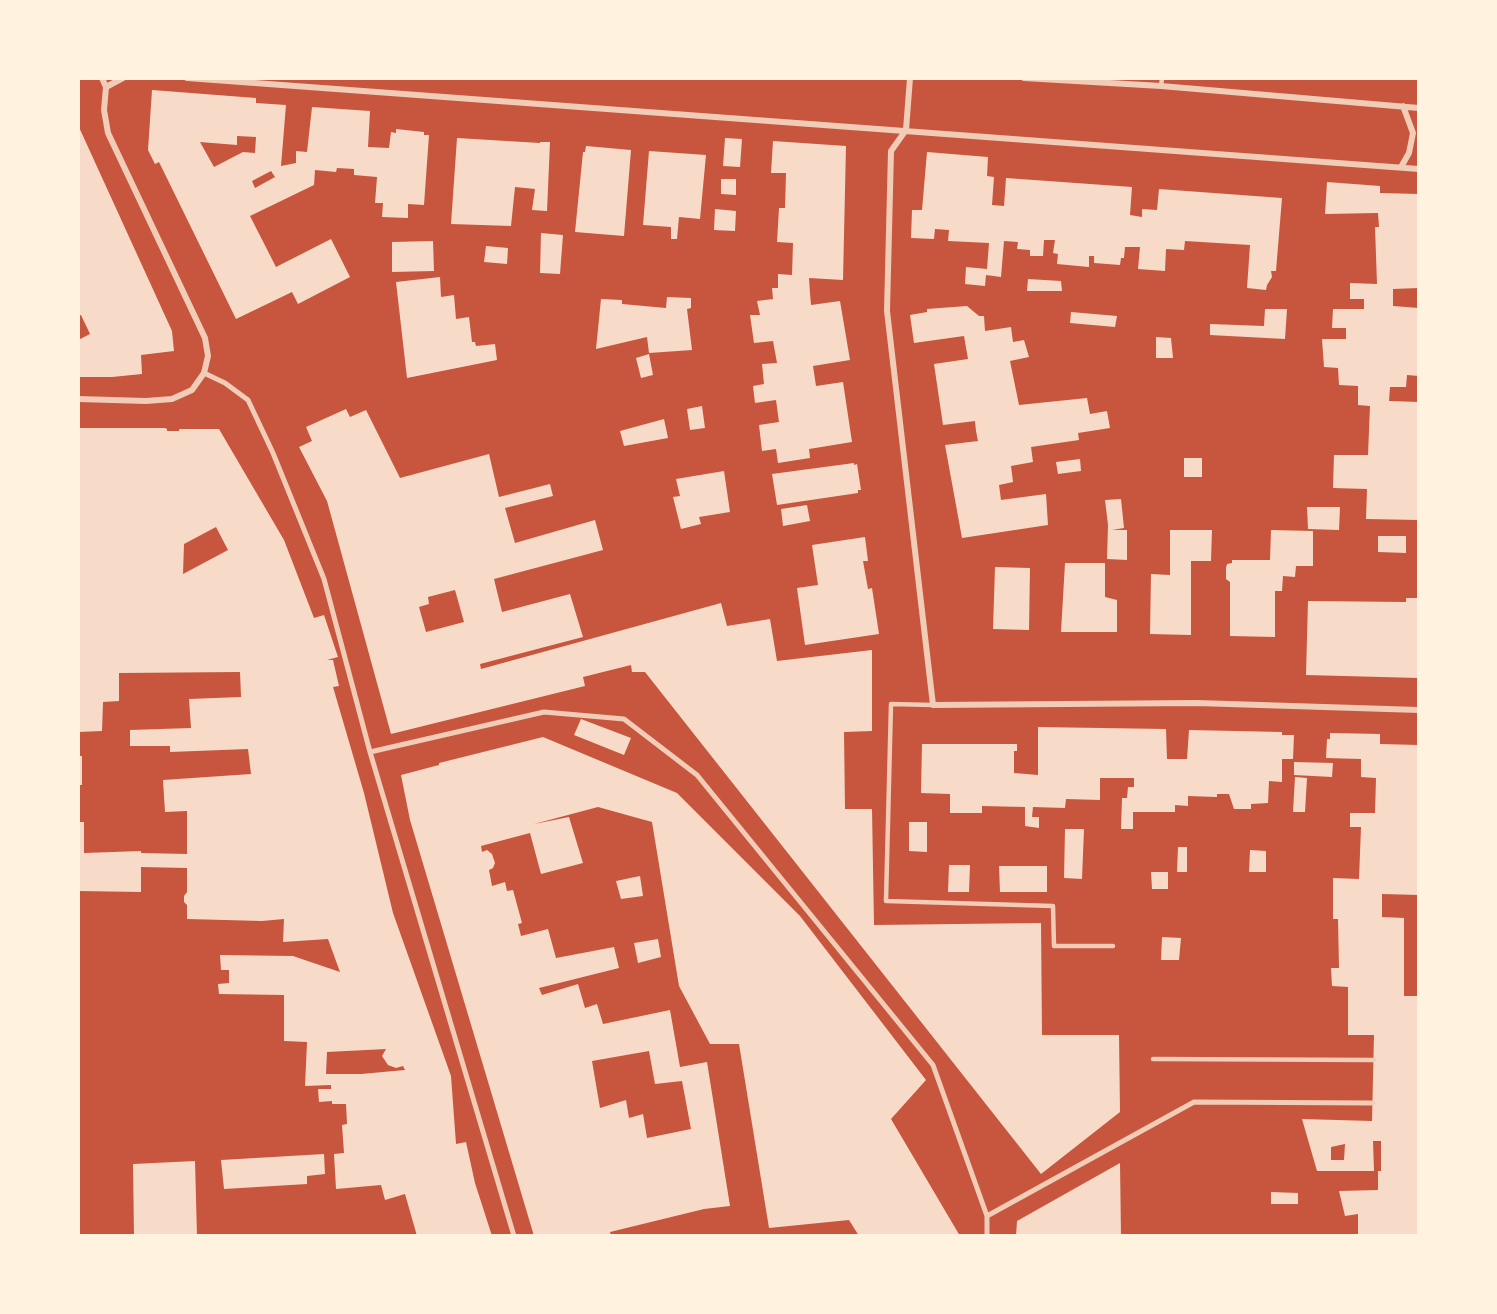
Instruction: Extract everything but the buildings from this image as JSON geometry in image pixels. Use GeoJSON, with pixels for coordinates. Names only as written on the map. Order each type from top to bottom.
{"type":"FeatureCollection","features":[{"type":"Feature","properties":{"kind":"street"},"geometry":{"type":"LineString","coordinates":[[78,399],[146,401],[172,399],[192,390],[204,373],[208,356],[205,338],[108,133],[105,110],[106,87],[102,78]]}},
{"type":"Feature","properties":{"kind":"street"},"geometry":{"type":"LineString","coordinates":[[106,87],[123,78]]}},
{"type":"Feature","properties":{"kind":"street"},"geometry":{"type":"LineString","coordinates":[[187,78],[1419,169]]}},
{"type":"Feature","properties":{"kind":"street"},"geometry":{"type":"LineString","coordinates":[[910,78],[906,130],[891,151],[887,311],[933,705],[1197,703],[1419,710]]}},
{"type":"Feature","properties":{"kind":"street"},"geometry":{"type":"LineString","coordinates":[[1024,78],[1161,86],[1419,108]]}},
{"type":"Feature","properties":{"kind":"street"},"geometry":{"type":"LineString","coordinates":[[1401,167],[1409,153],[1413,133],[1403,106]]}},
{"type":"Feature","properties":{"kind":"street"},"geometry":{"type":"LineString","coordinates":[[204,373],[225,383],[248,400],[273,453],[324,579],[370,752],[514,1236]]}},
{"type":"Feature","properties":{"kind":"street"},"geometry":{"type":"LineString","coordinates":[[370,752],[544,712],[624,719],[697,775],[933,1065],[987,1216],[987,1236]]}},
{"type":"Feature","properties":{"kind":"street"},"geometry":{"type":"LineString","coordinates":[[987,1216],[1194,1102],[1373,1103]]}},
{"type":"Feature","properties":{"kind":"lane"},"geometry":{"type":"LineString","coordinates":[[1161,78],[1161,86]]}},
{"type":"Feature","properties":{"kind":"lane"},"geometry":{"type":"LineString","coordinates":[[933,705],[891,704],[886,902],[1053,906],[1054,946],[1113,946]]}},
{"type":"Feature","properties":{"kind":"lane"},"geometry":{"type":"LineString","coordinates":[[1153,1059],[1374,1060]]}}]}
